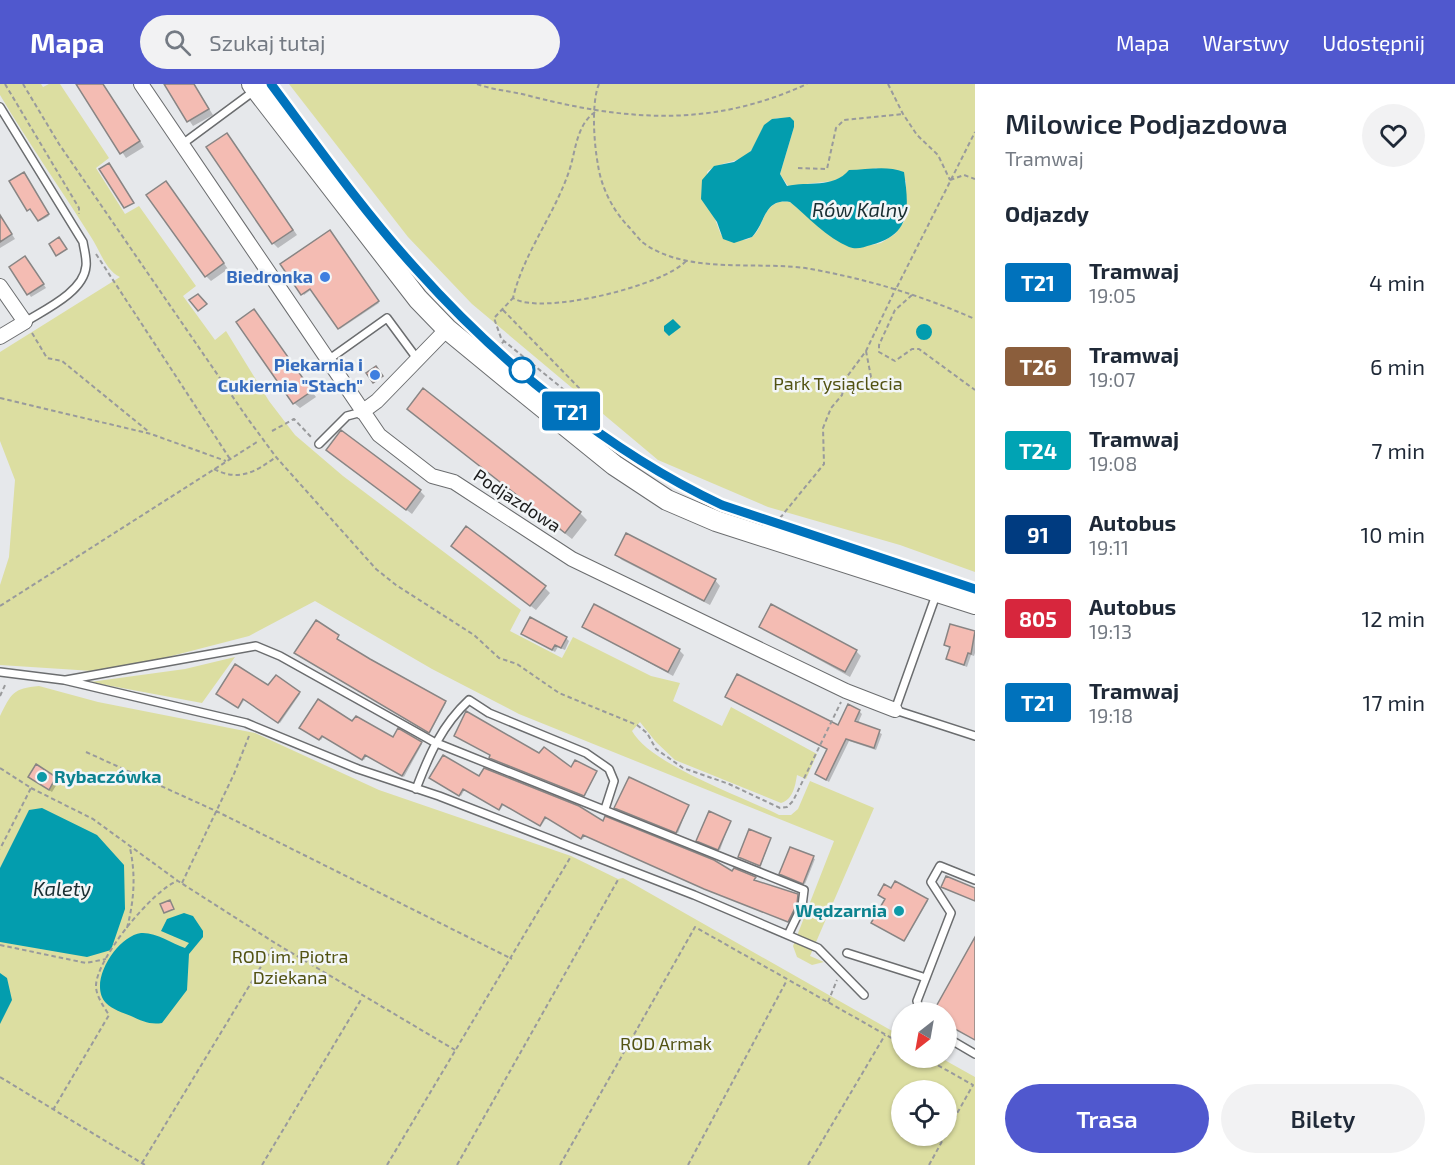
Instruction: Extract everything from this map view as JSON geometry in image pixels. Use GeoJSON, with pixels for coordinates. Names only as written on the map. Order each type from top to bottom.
{"type":"FeatureCollection","features":[{"type":"Feature","properties":{"kind":"street","name":"Podjazdowa"},"geometry":{"type":"LineString","coordinates":[[141,84],[379,435],[432,476],[454,482],[572,558],[846,691],[895,710]]}},
{"type":"Feature","properties":{"kind":"street"},"geometry":{"type":"LineString","coordinates":[[254,87],[418,299],[447,329],[614,465],[667,500],[716,521],[975,604]]}},
{"type":"Feature","properties":{"kind":"street"},"geometry":{"type":"LineString","coordinates":[[0,286],[25,322],[0,337]]}},
{"type":"Feature","properties":{"kind":"street"},"geometry":{"type":"LineString","coordinates":[[362,412],[377,401],[447,329]]}},
{"type":"Feature","properties":{"kind":"lane"},"geometry":{"type":"LineString","coordinates":[[182,145],[254,87]]}},
{"type":"Feature","properties":{"kind":"lane"},"geometry":{"type":"LineString","coordinates":[[0,107],[83,242],[86,266],[82,279],[73,289],[25,322]]}},
{"type":"Feature","properties":{"kind":"lane"},"geometry":{"type":"LineString","coordinates":[[328,360],[387,318],[418,360]]}},
{"type":"Feature","properties":{"kind":"lane"},"geometry":{"type":"LineString","coordinates":[[319,444],[347,417],[362,412]]}},
{"type":"Feature","properties":{"kind":"lane"},"geometry":{"type":"LineString","coordinates":[[937,592],[895,710],[975,736]]}},
{"type":"Feature","properties":{"kind":"lane"},"geometry":{"type":"LineString","coordinates":[[64,680],[256,646],[280,656],[434,742],[804,890],[802,906],[788,935]]}},
{"type":"Feature","properties":{"kind":"lane"},"geometry":{"type":"LineString","coordinates":[[0,672],[9,675],[64,680],[253,726],[358,769],[575,848],[818,948],[864,994]]}},
{"type":"Feature","properties":{"kind":"lane"},"geometry":{"type":"LineString","coordinates":[[416,789],[434,742],[469,700],[489,713],[586,753],[609,769],[614,782],[604,809]]}},
{"type":"Feature","properties":{"kind":"lane"},"geometry":{"type":"LineString","coordinates":[[918,1002],[951,913],[931,882],[940,866],[975,880]]}},
{"type":"Feature","properties":{"kind":"lane"},"geometry":{"type":"LineString","coordinates":[[847,953],[926,978]]}},
{"type":"Feature","properties":{"kind":"lane"},"geometry":{"type":"LineString","coordinates":[[957,1043],[975,1054]]}},
{"type":"Feature","properties":{"kind":"path"},"geometry":{"type":"LineString","coordinates":[[5,84],[79,208],[78,222]]}},
{"type":"Feature","properties":{"kind":"path"},"geometry":{"type":"LineString","coordinates":[[23,84],[59,144],[276,457],[376,569],[474,635],[500,658],[517,664],[559,693],[637,725],[647,733],[656,749],[683,768],[729,784],[772,805],[787,807],[793,801],[846,691]]}},
{"type":"Feature","properties":{"kind":"path"},"geometry":{"type":"LineString","coordinates":[[477,84],[595,112],[685,116],[723,112],[758,104],[807,84]]}},
{"type":"Feature","properties":{"kind":"path"},"geometry":{"type":"LineString","coordinates":[[599,84],[594,96],[594,144],[599,172],[617,214],[642,242],[667,254],[720,265],[809,269],[896,288],[975,319]]}},
{"type":"Feature","properties":{"kind":"path"},"geometry":{"type":"LineString","coordinates":[[888,84],[903,114],[917,135],[938,155],[950,180]]}},
{"type":"Feature","properties":{"kind":"path"},"geometry":{"type":"LineString","coordinates":[[503,310],[583,392],[584,397],[573,398],[504,341],[494,318],[513,298],[528,260],[563,191],[584,120],[595,112]]}},
{"type":"Feature","properties":{"kind":"path"},"geometry":{"type":"LineString","coordinates":[[798,168],[827,169],[836,128],[844,120],[903,114]]}},
{"type":"Feature","properties":{"kind":"path"},"geometry":{"type":"LineString","coordinates":[[780,518],[824,464],[823,428],[831,408],[842,395],[846,378],[866,351],[975,132]]}},
{"type":"Feature","properties":{"kind":"path"},"geometry":{"type":"LineString","coordinates":[[950,180],[964,175],[975,179]]}},
{"type":"Feature","properties":{"kind":"path"},"geometry":{"type":"LineString","coordinates":[[93,249],[230,459]]}},
{"type":"Feature","properties":{"kind":"path"},"geometry":{"type":"LineString","coordinates":[[513,298],[530,304],[626,291],[665,276],[681,267],[687,259]]}},
{"type":"Feature","properties":{"kind":"path"},"geometry":{"type":"LineString","coordinates":[[912,295],[907,302],[895,310],[878,348],[885,358],[895,361],[912,349],[923,352],[975,390]]}},
{"type":"Feature","properties":{"kind":"path"},"geometry":{"type":"LineString","coordinates":[[25,322],[47,358],[62,361],[151,434]]}},
{"type":"Feature","properties":{"kind":"path"},"geometry":{"type":"LineString","coordinates":[[495,352],[504,341]]}},
{"type":"Feature","properties":{"kind":"path"},"geometry":{"type":"LineString","coordinates":[[866,351],[872,377],[879,384]]}},
{"type":"Feature","properties":{"kind":"path"},"geometry":{"type":"LineString","coordinates":[[0,398],[151,434],[226,461]]}},
{"type":"Feature","properties":{"kind":"path"},"geometry":{"type":"LineString","coordinates":[[272,431],[294,419],[319,444]]}},
{"type":"Feature","properties":{"kind":"path"},"geometry":{"type":"LineString","coordinates":[[0,606],[257,442]]}},
{"type":"Feature","properties":{"kind":"path"},"geometry":{"type":"LineString","coordinates":[[214,469],[234,477],[246,475],[260,469],[276,457]]}},
{"type":"Feature","properties":{"kind":"path"},"geometry":{"type":"LineString","coordinates":[[0,696],[9,675]]}},
{"type":"Feature","properties":{"kind":"path"},"geometry":{"type":"LineString","coordinates":[[182,884],[253,726]]}},
{"type":"Feature","properties":{"kind":"path"},"geometry":{"type":"LineString","coordinates":[[86,752],[216,811],[512,959]]}},
{"type":"Feature","properties":{"kind":"path"},"geometry":{"type":"LineString","coordinates":[[0,768],[31,788],[93,819],[182,884],[363,997],[455,1050]]}},
{"type":"Feature","properties":{"kind":"path"},"geometry":{"type":"LineString","coordinates":[[0,849],[31,788]]}},
{"type":"Feature","properties":{"kind":"path"},"geometry":{"type":"LineString","coordinates":[[126,931],[133,905],[134,867],[130,848]]}},
{"type":"Feature","properties":{"kind":"path"},"geometry":{"type":"LineString","coordinates":[[387,1165],[512,959],[575,848]]}},
{"type":"Feature","properties":{"kind":"path"},"geometry":{"type":"LineString","coordinates":[[457,1165],[625,868]]}},
{"type":"Feature","properties":{"kind":"path"},"geometry":{"type":"LineString","coordinates":[[53,1110],[109,1015],[96,986],[106,959],[141,908],[162,889],[178,881]]}},
{"type":"Feature","properties":{"kind":"path"},"geometry":{"type":"LineString","coordinates":[[560,1165],[695,927],[891,1038]]}},
{"type":"Feature","properties":{"kind":"path"},"geometry":{"type":"LineString","coordinates":[[0,1077],[144,1164],[275,943]]}},
{"type":"Feature","properties":{"kind":"path"},"geometry":{"type":"LineString","coordinates":[[0,945],[86,963],[106,959]]}},
{"type":"Feature","properties":{"kind":"path"},"geometry":{"type":"LineString","coordinates":[[828,1002],[840,970]]}},
{"type":"Feature","properties":{"kind":"path"},"geometry":{"type":"LineString","coordinates":[[688,1165],[787,980]]}},
{"type":"Feature","properties":{"kind":"path"},"geometry":{"type":"LineString","coordinates":[[262,1165],[363,997]]}},
{"type":"Feature","properties":{"kind":"path"},"geometry":{"type":"LineString","coordinates":[[808,1165],[885,1035]]}},
{"type":"Feature","properties":{"kind":"path"},"geometry":{"type":"LineString","coordinates":[[943,1068],[973,1085],[957,1114]]}},
{"type":"Feature","properties":{"kind":"path"},"geometry":{"type":"LineString","coordinates":[[929,1165],[939,1146]]}},
{"type":"Feature","properties":{"kind":"green space"},"geometry":{"type":"Polygon","coordinates":[[[0,84],[41,84],[43,87],[49,84],[60,84],[109,158],[96,168],[125,214],[139,206],[196,286],[183,296],[215,340],[226,331],[269,401],[295,435],[343,476],[521,610],[510,631],[562,658],[573,637],[651,676],[680,683],[673,701],[722,726],[731,707],[817,754],[806,779],[797,775],[791,796],[781,803],[675,760],[640,722],[632,731],[642,744],[677,768],[698,779],[779,815],[791,815],[798,809],[810,781],[874,808],[810,956],[824,962],[812,965],[797,957],[793,946],[834,841],[519,714],[432,669],[315,601],[249,636],[160,659],[93,671],[0,665],[0,585],[9,557],[15,480],[0,441],[0,352],[120,277],[110,270],[11,113],[0,95],[0,84]]]}},
{"type":"Feature","properties":{"kind":"green space","name":"Park Tysiąclecia"},"geometry":{"type":"Polygon","coordinates":[[[289,84],[975,84],[975,572],[900,545],[768,507],[658,460],[472,304],[408,237],[289,84]],[[778,118],[772,120],[763,128],[753,149],[744,157],[712,168],[707,172],[713,214],[721,235],[740,240],[749,239],[759,228],[767,212],[779,202],[790,202],[835,239],[872,245],[881,243],[895,234],[905,220],[906,181],[876,168],[867,171],[857,170],[833,181],[788,186],[780,174],[794,127],[778,118]]]}},
{"type":"Feature","properties":{"kind":"green space"},"geometry":{"type":"Polygon","coordinates":[[[235,657],[202,703],[90,682],[185,669],[235,657]]]}},
{"type":"Feature","properties":{"kind":"green space","name":"ROD im. Piotra Dziekana"},"geometry":{"type":"Polygon","coordinates":[[[39,686],[98,702],[255,733],[379,790],[571,856],[618,879],[623,878],[891,1030],[891,1068],[957,1067],[975,1077],[975,1165],[0,1165],[0,716],[10,697],[23,688],[39,686]]]}},
{"type":"Feature","properties":{"kind":"water","name":"Rów Kalny"},"geometry":{"type":"Polygon","coordinates":[[[790,117],[794,121],[794,127],[780,174],[787,186],[836,180],[849,170],[883,168],[904,172],[907,208],[901,227],[894,234],[871,245],[852,248],[825,233],[790,202],[781,202],[770,207],[752,237],[734,243],[723,239],[717,222],[701,199],[702,180],[714,166],[734,162],[751,151],[764,125],[772,119],[790,117]]]}},
{"type":"Feature","properties":{"kind":"water"},"geometry":{"type":"Polygon","coordinates":[[[673,319],[681,327],[669,336],[664,331],[664,326],[673,319]]]}},
{"type":"Feature","properties":{"kind":"water"},"geometry":{"type":"Polygon","coordinates":[[[924,324],[932,332],[924,340],[916,332],[924,324]]]}},
{"type":"Feature","properties":{"kind":"water","name":"Kalety"},"geometry":{"type":"Polygon","coordinates":[[[42,808],[97,835],[124,865],[125,909],[111,950],[87,957],[0,942],[0,868],[29,810],[42,808]]]}},
{"type":"Feature","properties":{"kind":"water"},"geometry":{"type":"Polygon","coordinates":[[[184,913],[193,916],[203,931],[203,937],[189,954],[187,990],[162,1023],[142,1021],[108,1005],[101,994],[100,984],[102,973],[114,951],[132,936],[141,933],[158,936],[185,948],[189,943],[161,931],[167,919],[184,913]]]}},
{"type":"Feature","properties":{"kind":"water"},"geometry":{"type":"Polygon","coordinates":[[[0,973],[7,978],[12,1000],[0,1024],[0,973]]]}},
{"type":"Feature","properties":{"kind":"building"},"geometry":{"type":"Polygon","coordinates":[[[76,84],[103,84],[140,141],[120,154],[76,84]]]}},
{"type":"Feature","properties":{"kind":"building"},"geometry":{"type":"Polygon","coordinates":[[[164,84],[194,84],[209,109],[187,122],[164,84]]]}},
{"type":"Feature","properties":{"kind":"building"},"geometry":{"type":"Polygon","coordinates":[[[227,133],[293,230],[272,244],[206,147],[227,133]]]}},
{"type":"Feature","properties":{"kind":"building"},"geometry":{"type":"Polygon","coordinates":[[[109,163],[134,203],[124,208],[99,169],[109,163]]]}},
{"type":"Feature","properties":{"kind":"building"},"geometry":{"type":"Polygon","coordinates":[[[24,172],[49,214],[38,221],[30,209],[27,211],[9,181],[24,172]]]}},
{"type":"Feature","properties":{"kind":"building"},"geometry":{"type":"Polygon","coordinates":[[[166,181],[224,263],[205,277],[146,195],[166,181]]]}},
{"type":"Feature","properties":{"kind":"building"},"geometry":{"type":"Polygon","coordinates":[[[0,215],[12,234],[0,242],[0,215]]]}},
{"type":"Feature","properties":{"kind":"building","name":"Biedronka"},"geometry":{"type":"Polygon","coordinates":[[[330,230],[379,301],[338,329],[310,289],[301,295],[280,264],[330,230]]]}},
{"type":"Feature","properties":{"kind":"building"},"geometry":{"type":"Polygon","coordinates":[[[59,237],[67,249],[56,256],[49,244],[59,237]]]}},
{"type":"Feature","properties":{"kind":"building"},"geometry":{"type":"Polygon","coordinates":[[[25,256],[44,284],[27,295],[9,267],[25,256]]]}},
{"type":"Feature","properties":{"kind":"building"},"geometry":{"type":"Polygon","coordinates":[[[198,294],[207,304],[198,311],[189,300],[198,294]]]}},
{"type":"Feature","properties":{"kind":"building"},"geometry":{"type":"Polygon","coordinates":[[[254,309],[312,391],[293,404],[236,322],[254,309]]]}},
{"type":"Feature","properties":{"kind":"building","name":"Piekarnia i Cukiernia \"Stach\""},"geometry":{"type":"Polygon","coordinates":[[[376,366],[383,376],[373,383],[366,373],[376,366]]]}},
{"type":"Feature","properties":{"kind":"building"},"geometry":{"type":"Polygon","coordinates":[[[423,388],[581,512],[565,533],[407,409],[423,388]]]}},
{"type":"Feature","properties":{"kind":"building"},"geometry":{"type":"Polygon","coordinates":[[[341,430],[421,490],[406,510],[326,450],[341,430]]]}},
{"type":"Feature","properties":{"kind":"building"},"geometry":{"type":"Polygon","coordinates":[[[466,526],[546,586],[530,606],[451,546],[466,526]]]}},
{"type":"Feature","properties":{"kind":"building"},"geometry":{"type":"Polygon","coordinates":[[[626,533],[716,579],[704,601],[615,555],[626,533]]]}},
{"type":"Feature","properties":{"kind":"building"},"geometry":{"type":"Polygon","coordinates":[[[594,604],[680,649],[668,672],[582,627],[594,604]]]}},
{"type":"Feature","properties":{"kind":"building"},"geometry":{"type":"Polygon","coordinates":[[[771,604],[857,650],[845,672],[759,627],[771,604]]]}},
{"type":"Feature","properties":{"kind":"building"},"geometry":{"type":"Polygon","coordinates":[[[530,617],[567,637],[561,648],[555,645],[552,650],[521,634],[530,617]]]}},
{"type":"Feature","properties":{"kind":"building"},"geometry":{"type":"Polygon","coordinates":[[[316,620],[339,635],[337,639],[446,701],[429,733],[294,653],[316,620]]]}},
{"type":"Feature","properties":{"kind":"building"},"geometry":{"type":"Polygon","coordinates":[[[950,624],[975,631],[971,654],[968,653],[964,665],[946,659],[950,647],[944,645],[950,624]]]}},
{"type":"Feature","properties":{"kind":"building"},"geometry":{"type":"Polygon","coordinates":[[[235,664],[268,685],[276,675],[300,692],[278,723],[243,699],[238,708],[216,694],[235,664]]]}},
{"type":"Feature","properties":{"kind":"building"},"geometry":{"type":"Polygon","coordinates":[[[737,674],[838,725],[848,704],[860,710],[855,721],[880,730],[874,748],[846,739],[826,780],[815,774],[827,749],[725,697],[737,674]]]}},
{"type":"Feature","properties":{"kind":"building"},"geometry":{"type":"Polygon","coordinates":[[[318,699],[352,721],[356,716],[393,737],[398,728],[422,742],[402,776],[365,755],[362,760],[322,736],[319,740],[299,728],[318,699]]]}},
{"type":"Feature","properties":{"kind":"building"},"geometry":{"type":"Polygon","coordinates":[[[466,711],[539,753],[544,747],[571,767],[575,760],[597,771],[584,796],[489,758],[490,755],[454,736],[466,711]]]}},
{"type":"Feature","properties":{"kind":"building"},"geometry":{"type":"Polygon","coordinates":[[[443,755],[479,776],[484,768],[579,806],[603,821],[605,816],[714,860],[732,871],[734,868],[756,877],[754,880],[798,894],[797,904],[788,922],[704,889],[583,835],[581,839],[545,817],[540,826],[502,804],[499,810],[463,789],[459,796],[429,778],[443,755]]]}},
{"type":"Feature","properties":{"kind":"building","name":"Rybaczówka"},"geometry":{"type":"Polygon","coordinates":[[[36,764],[56,777],[49,790],[28,777],[36,764]]]}},
{"type":"Feature","properties":{"kind":"building"},"geometry":{"type":"Polygon","coordinates":[[[629,777],[689,805],[676,833],[614,808],[629,777]]]}},
{"type":"Feature","properties":{"kind":"building"},"geometry":{"type":"Polygon","coordinates":[[[709,811],[731,821],[718,850],[696,841],[709,811]]]}},
{"type":"Feature","properties":{"kind":"building"},"geometry":{"type":"Polygon","coordinates":[[[749,829],[771,838],[760,866],[738,857],[749,829]]]}},
{"type":"Feature","properties":{"kind":"building"},"geometry":{"type":"Polygon","coordinates":[[[790,847],[814,856],[803,884],[779,874],[790,847]]]}},
{"type":"Feature","properties":{"kind":"building"},"geometry":{"type":"Polygon","coordinates":[[[946,876],[975,888],[975,901],[941,887],[946,876]]]}},
{"type":"Feature","properties":{"kind":"building","name":"Wędzarnia"},"geometry":{"type":"Polygon","coordinates":[[[895,881],[928,899],[904,941],[871,923],[885,899],[878,895],[884,884],[891,888],[895,881]]]}},
{"type":"Feature","properties":{"kind":"building"},"geometry":{"type":"Polygon","coordinates":[[[170,900],[174,909],[164,913],[160,904],[170,900]]]}},
{"type":"Feature","properties":{"kind":"building"},"geometry":{"type":"Polygon","coordinates":[[[975,937],[975,1040],[957,1030],[957,1002],[939,1002],[975,937]]]}},
{"type":"Feature","properties":{"kind":"tram line"},"geometry":{"type":"LineString","coordinates":[[271,84],[381,228],[452,307],[516,366],[618,447],[660,474],[722,505],[975,589]]}},
{"type":"Feature","properties":{"kind":"tram line","name":"T21"},"geometry":{"type":"LineString","coordinates":[[271,84],[416,270],[493,346],[598,433],[639,461],[722,505],[975,589]]}},
{"type":"Feature","properties":{"kind":"place","name":"Biedronka"},"geometry":{"type":"Point","coordinates":[325,277]}},
{"type":"Feature","properties":{"kind":"place","name":"Piekarnia i Cukiernia \"Stach\""},"geometry":{"type":"Point","coordinates":[375,375]}},
{"type":"Feature","properties":{"kind":"place","name":"Rybaczówka"},"geometry":{"type":"Point","coordinates":[42,777]}},
{"type":"Feature","properties":{"kind":"place","name":"Wędzarnia"},"geometry":{"type":"Point","coordinates":[899,911]}},
{"type":"Feature","properties":{"kind":"park label","name":"ROD Armak"},"geometry":{"type":"Point","coordinates":[666,1044]}}]}
